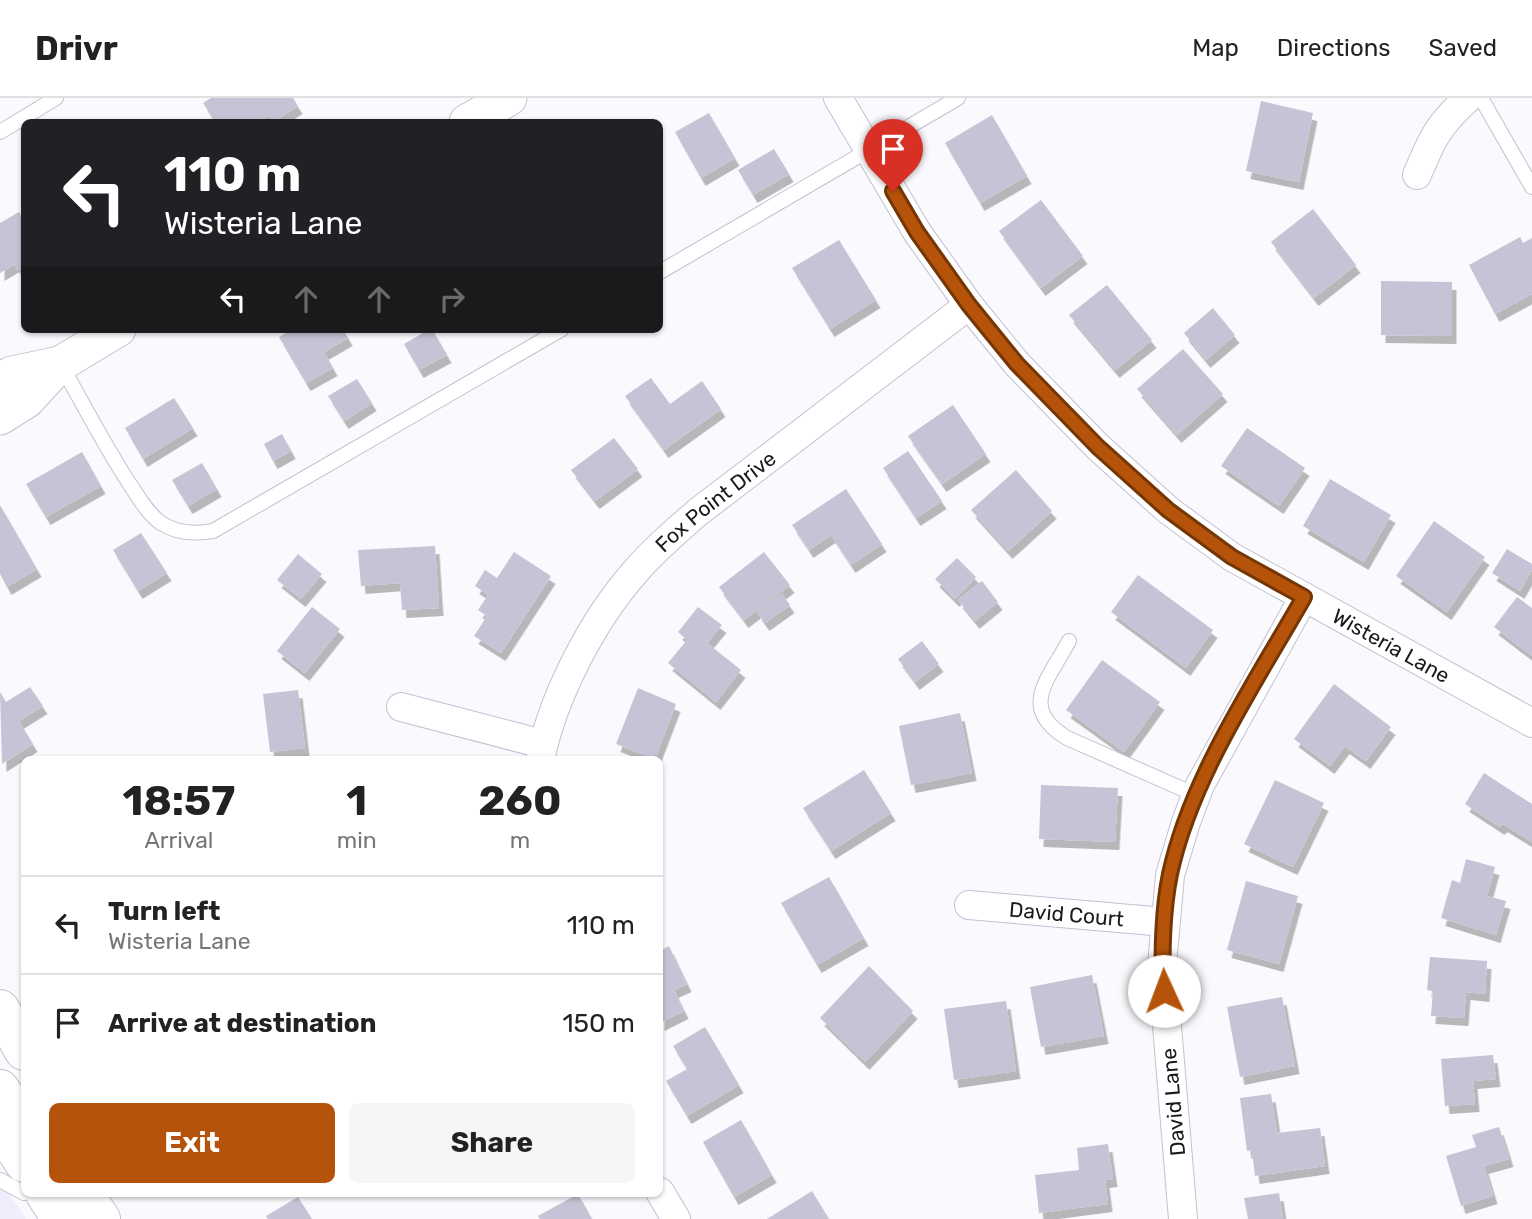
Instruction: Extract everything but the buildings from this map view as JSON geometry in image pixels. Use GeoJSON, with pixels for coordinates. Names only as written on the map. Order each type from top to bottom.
{"type":"FeatureCollection","features":[{"type":"Feature","properties":{"kind":"main road"},"geometry":{"type":"LineString","coordinates":[[0,1009],[21,1046]]}},
{"type":"Feature","properties":{"kind":"main road"},"geometry":{"type":"LineString","coordinates":[[0,1089],[21,1117]]}},
{"type":"Feature","properties":{"kind":"main road"},"geometry":{"type":"LineString","coordinates":[[0,1120],[21,1133]]}},
{"type":"Feature","properties":{"kind":"main road"},"geometry":{"type":"LineString","coordinates":[[0,1126],[21,1158]]}},
{"type":"Feature","properties":{"kind":"main road"},"geometry":{"type":"LineString","coordinates":[[46,1197],[60,1219]]}},
{"type":"Feature","properties":{"kind":"main road"},"geometry":{"type":"LineString","coordinates":[[86,1197],[101,1219]]}},
{"type":"Feature","properties":{"kind":"main road"},"geometry":{"type":"LineString","coordinates":[[110,1197],[123,1219]]}},
{"type":"Feature","properties":{"kind":"street"},"geometry":{"type":"LineString","coordinates":[[472,119],[509,98]]}},
{"type":"Feature","properties":{"kind":"street","name":"Wisteria Lane"},"geometry":{"type":"LineString","coordinates":[[838,98],[917,232],[969,305],[1017,364],[1098,447],[1168,510],[1232,557],[1532,723]]}},
{"type":"Feature","properties":{"kind":"street"},"geometry":{"type":"LineString","coordinates":[[1417,175],[1433,135],[1468,98]]}},
{"type":"Feature","properties":{"kind":"street","name":"Fox Point Drive"},"geometry":{"type":"LineString","coordinates":[[541,752],[566,682],[591,634],[617,595],[652,554],[698,512],[969,305]]}},
{"type":"Feature","properties":{"kind":"street"},"geometry":{"type":"LineString","coordinates":[[0,417],[27,400],[60,364],[111,333]]}},
{"type":"Feature","properties":{"kind":"street"},"geometry":{"type":"LineString","coordinates":[[0,380],[12,374],[60,364]]}},
{"type":"Feature","properties":{"kind":"street","name":"David Lane"},"geometry":{"type":"LineString","coordinates":[[1183,1219],[1162,965],[1170,875],[1196,795],[1220,746],[1304,597]]}},
{"type":"Feature","properties":{"kind":"street"},"geometry":{"type":"LineString","coordinates":[[401,707],[541,752]]}},
{"type":"Feature","properties":{"kind":"street","name":"David Court"},"geometry":{"type":"LineString","coordinates":[[969,905],[1165,922]]}},
{"type":"Feature","properties":{"kind":"street"},"geometry":{"type":"LineString","coordinates":[[663,1197],[676,1219]]}},
{"type":"Feature","properties":{"kind":"lane"},"geometry":{"type":"LineString","coordinates":[[21,119],[56,98]]}},
{"type":"Feature","properties":{"kind":"lane"},"geometry":{"type":"LineString","coordinates":[[663,270],[958,98]]}},
{"type":"Feature","properties":{"kind":"lane"},"geometry":{"type":"LineString","coordinates":[[1481,98],[1532,187]]}},
{"type":"Feature","properties":{"kind":"lane"},"geometry":{"type":"LineString","coordinates":[[0,132],[21,119]]}},
{"type":"Feature","properties":{"kind":"lane"},"geometry":{"type":"LineString","coordinates":[[60,364],[145,507],[161,523],[199,534],[213,531],[237,518],[555,333]]}},
{"type":"Feature","properties":{"kind":"lane"},"geometry":{"type":"LineString","coordinates":[[1069,641],[1039,699],[1041,715],[1052,729],[1196,795]]}},
{"type":"Feature","properties":{"kind":"lane"},"geometry":{"type":"LineString","coordinates":[[0,1180],[21,1191]]}},
{"type":"Feature","properties":{"kind":"lane"},"geometry":{"type":"LineString","coordinates":[[30,1197],[60,1219]]}},
{"type":"Feature","properties":{"kind":"shaded area"},"geometry":{"type":"Polygon","coordinates":[[[0,1180],[26,1219],[0,1219],[0,1180]]]}},
{"type":"Feature","properties":{"kind":"route"},"geometry":{"type":"LineString","coordinates":[[893,191],[917,232],[969,305],[1017,364],[1098,447],[1168,510],[1232,557],[1304,597],[1220,746],[1200,785],[1186,822],[1170,875],[1162,965],[1164,991]]}}]}
